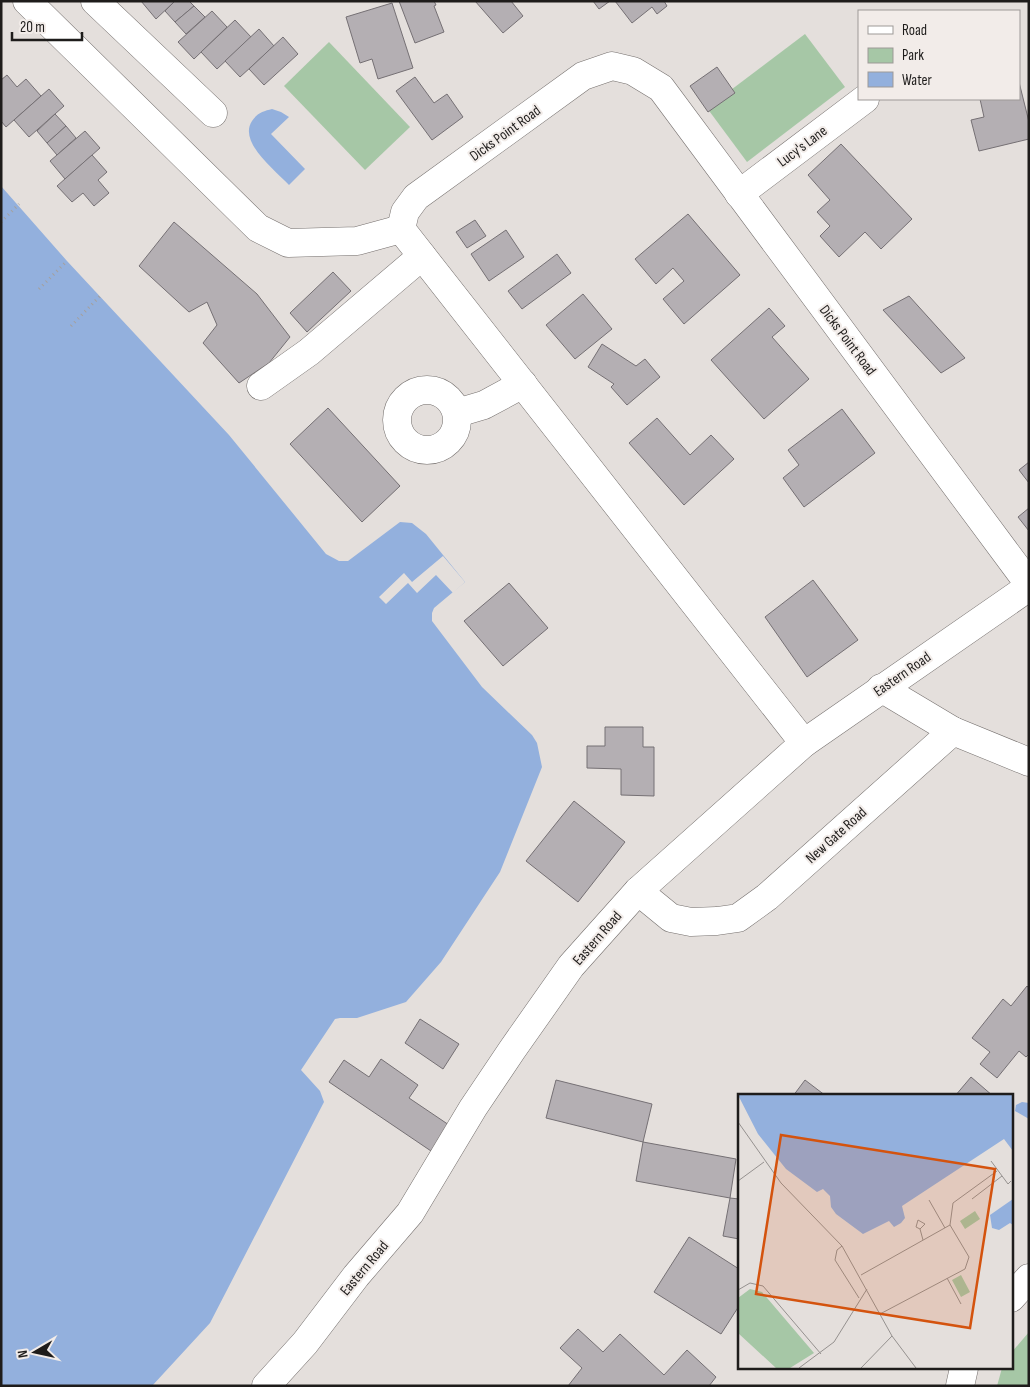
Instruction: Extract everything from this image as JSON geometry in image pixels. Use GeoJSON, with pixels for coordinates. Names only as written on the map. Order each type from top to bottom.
{"type":"FeatureCollection","features":[{"type":"Feature","properties":{"kind":"main road"},"geometry":{"type":"LineString","coordinates":[[27,1],[258,228],[288,243],[357,241],[401,229],[804,743]]}},
{"type":"Feature","properties":{"kind":"main road"},"geometry":{"type":"LineString","coordinates":[[95,1],[213,113]]}},
{"type":"Feature","properties":{"kind":"main road","name":"Dicks Point Road"},"geometry":{"type":"LineString","coordinates":[[401,229],[405,212],[416,197],[583,76],[612,66],[633,71],[661,88],[1029,585]]}},
{"type":"Feature","properties":{"kind":"main road","name":"Lucy's Lane"},"geometry":{"type":"LineString","coordinates":[[739,194],[864,100]]}},
{"type":"Feature","properties":{"kind":"main road"},"geometry":{"type":"LineString","coordinates":[[261,386],[309,352],[422,256]]}},
{"type":"Feature","properties":{"kind":"main road"},"geometry":{"type":"LineString","coordinates":[[456,413],[484,405],[523,384]]}},
{"type":"Feature","properties":{"kind":"main road","name":"Eastern Road"},"geometry":{"type":"LineString","coordinates":[[266,1386],[305,1343],[356,1276],[410,1214],[473,1108],[571,966],[638,891],[804,743],[1029,585]]}},
{"type":"Feature","properties":{"kind":"main road"},"geometry":{"type":"LineString","coordinates":[[881,688],[952,731],[1029,762]]}},
{"type":"Feature","properties":{"kind":"main road","name":"New Gate Road"},"geometry":{"type":"LineString","coordinates":[[638,891],[671,918],[691,922],[738,918],[767,896],[952,731]]}},
{"type":"Feature","properties":{"kind":"main road"},"geometry":{"type":"LineString","coordinates":[[1012,1297],[1029,1278]]}},
{"type":"Feature","properties":{"kind":"main road"},"geometry":{"type":"LineString","coordinates":[[960,1386],[964,1370]]}},
{"type":"Feature","properties":{"kind":"path"},"geometry":{"type":"LineString","coordinates":[[1,222],[18,204]]}},
{"type":"Feature","properties":{"kind":"path"},"geometry":{"type":"LineString","coordinates":[[39,289],[68,261]]}},
{"type":"Feature","properties":{"kind":"path"},"geometry":{"type":"LineString","coordinates":[[71,326],[101,295]]}},
{"type":"Feature","properties":{"kind":"green space"},"geometry":{"type":"Polygon","coordinates":[[[805,34],[845,87],[747,162],[707,108],[805,34]]]}},
{"type":"Feature","properties":{"kind":"green space"},"geometry":{"type":"Polygon","coordinates":[[[329,42],[410,127],[365,170],[284,86],[329,42]]]}},
{"type":"Feature","properties":{"kind":"green space"},"geometry":{"type":"Polygon","coordinates":[[[1029,1332],[1029,1386],[997,1386],[1001,1370],[1012,1370],[1012,1352],[1029,1332]]]}},
{"type":"Feature","properties":{"kind":"water"},"geometry":{"type":"Polygon","coordinates":[[[272,109],[289,117],[271,134],[305,169],[289,185],[267,164],[254,147],[250,138],[249,129],[254,118],[272,109]]]}},
{"type":"Feature","properties":{"kind":"water"},"geometry":{"type":"Polygon","coordinates":[[[1,186],[67,261],[229,435],[326,554],[339,561],[348,561],[400,522],[412,523],[426,534],[465,582],[434,608],[432,621],[482,687],[532,735],[537,743],[542,767],[500,872],[441,962],[406,1002],[357,1018],[335,1019],[301,1070],[320,1091],[324,1102],[210,1323],[152,1386],[1,1386],[1,186]]]}},
{"type":"Feature","properties":{"kind":"water"},"geometry":{"type":"Polygon","coordinates":[[[1022,1102],[1029,1103],[1029,1119],[1015,1111],[1016,1105],[1022,1102]]]}},
{"type":"Feature","properties":{"kind":"pier"},"geometry":{"type":"Polygon","coordinates":[[[443,556],[465,582],[453,593],[436,575],[417,593],[408,583],[386,604],[379,597],[404,573],[412,582],[443,556]]]}},
{"type":"Feature","properties":{"kind":"building"},"geometry":{"type":"Polygon","coordinates":[[[141,1],[175,1],[156,19],[141,1]]]}},
{"type":"Feature","properties":{"kind":"building"},"geometry":{"type":"Polygon","coordinates":[[[175,1],[189,1],[194,6],[175,22],[165,11],[175,1]]]}},
{"type":"Feature","properties":{"kind":"building"},"geometry":{"type":"Polygon","coordinates":[[[399,1],[434,1],[436,5],[434,6],[444,32],[415,43],[399,1]]]}},
{"type":"Feature","properties":{"kind":"building"},"geometry":{"type":"Polygon","coordinates":[[[475,1],[511,1],[523,16],[503,33],[475,1]]]}},
{"type":"Feature","properties":{"kind":"building"},"geometry":{"type":"Polygon","coordinates":[[[593,1],[610,1],[599,9],[593,1]]]}},
{"type":"Feature","properties":{"kind":"building"},"geometry":{"type":"Polygon","coordinates":[[[615,1],[664,1],[667,6],[657,14],[652,7],[632,23],[615,1]]]}},
{"type":"Feature","properties":{"kind":"building"},"geometry":{"type":"Polygon","coordinates":[[[392,3],[413,68],[378,79],[372,59],[360,63],[346,17],[392,3]]]}},
{"type":"Feature","properties":{"kind":"building"},"geometry":{"type":"Polygon","coordinates":[[[194,6],[205,17],[186,34],[175,22],[194,6]]]}},
{"type":"Feature","properties":{"kind":"building"},"geometry":{"type":"Polygon","coordinates":[[[212,11],[227,27],[194,59],[178,42],[212,11]]]}},
{"type":"Feature","properties":{"kind":"building"},"geometry":{"type":"Polygon","coordinates":[[[235,20],[251,37],[217,69],[201,52],[235,20]]]}},
{"type":"Feature","properties":{"kind":"building"},"geometry":{"type":"Polygon","coordinates":[[[259,29],[274,46],[240,77],[225,61],[259,29]]]}},
{"type":"Feature","properties":{"kind":"building"},"geometry":{"type":"Polygon","coordinates":[[[283,37],[298,54],[264,85],[249,69],[283,37]]]}},
{"type":"Feature","properties":{"kind":"building"},"geometry":{"type":"Polygon","coordinates":[[[717,67],[735,93],[708,112],[690,86],[717,67]]]}},
{"type":"Feature","properties":{"kind":"building"},"geometry":{"type":"Polygon","coordinates":[[[7,75],[17,87],[26,79],[41,96],[6,127],[1,121],[1,80],[7,75]]]}},
{"type":"Feature","properties":{"kind":"building"},"geometry":{"type":"Polygon","coordinates":[[[415,77],[434,103],[447,94],[463,117],[432,140],[396,91],[415,77]]]}},
{"type":"Feature","properties":{"kind":"building"},"geometry":{"type":"Polygon","coordinates":[[[1020,86],[1029,122],[1029,139],[979,151],[971,120],[984,117],[980,100],[1020,100],[1020,86]]]}},
{"type":"Feature","properties":{"kind":"building"},"geometry":{"type":"Polygon","coordinates":[[[49,89],[64,106],[29,137],[14,120],[49,89]]]}},
{"type":"Feature","properties":{"kind":"building"},"geometry":{"type":"Polygon","coordinates":[[[55,114],[66,126],[47,143],[37,131],[55,114]]]}},
{"type":"Feature","properties":{"kind":"building"},"geometry":{"type":"Polygon","coordinates":[[[66,126],[76,138],[57,155],[47,143],[66,126]]]}},
{"type":"Feature","properties":{"kind":"building"},"geometry":{"type":"Polygon","coordinates":[[[85,131],[100,148],[65,179],[50,161],[85,131]]]}},
{"type":"Feature","properties":{"kind":"building"},"geometry":{"type":"Polygon","coordinates":[[[841,144],[912,219],[881,249],[865,232],[839,257],[820,236],[830,226],[817,212],[830,200],[808,175],[841,144]]]}},
{"type":"Feature","properties":{"kind":"building"},"geometry":{"type":"Polygon","coordinates":[[[92,155],[107,172],[98,180],[109,193],[94,206],[83,193],[72,202],[57,186],[92,155]]]}},
{"type":"Feature","properties":{"kind":"building"},"geometry":{"type":"Polygon","coordinates":[[[688,214],[740,275],[684,324],[663,299],[684,281],[673,268],[656,284],[635,259],[688,214]]]}},
{"type":"Feature","properties":{"kind":"building"},"geometry":{"type":"Polygon","coordinates":[[[475,220],[486,236],[467,248],[456,232],[475,220]]]}},
{"type":"Feature","properties":{"kind":"building"},"geometry":{"type":"Polygon","coordinates":[[[174,222],[257,294],[290,337],[269,363],[239,383],[203,343],[217,325],[207,302],[189,312],[139,266],[174,222]]]}},
{"type":"Feature","properties":{"kind":"building"},"geometry":{"type":"Polygon","coordinates":[[[506,230],[524,257],[489,281],[471,254],[506,230]]]}},
{"type":"Feature","properties":{"kind":"building"},"geometry":{"type":"Polygon","coordinates":[[[557,254],[571,273],[522,309],[508,291],[557,254]]]}},
{"type":"Feature","properties":{"kind":"building"},"geometry":{"type":"Polygon","coordinates":[[[333,272],[351,291],[307,332],[290,313],[333,272]]]}},
{"type":"Feature","properties":{"kind":"building"},"geometry":{"type":"Polygon","coordinates":[[[583,294],[612,329],[575,359],[546,325],[583,294]]]}},
{"type":"Feature","properties":{"kind":"building"},"geometry":{"type":"Polygon","coordinates":[[[909,296],[965,358],[941,373],[883,310],[909,296]]]}},
{"type":"Feature","properties":{"kind":"building"},"geometry":{"type":"Polygon","coordinates":[[[769,308],[785,326],[772,337],[809,379],[764,419],[711,360],[769,308]]]}},
{"type":"Feature","properties":{"kind":"building"},"geometry":{"type":"Polygon","coordinates":[[[602,344],[636,366],[645,359],[660,377],[627,405],[611,387],[614,384],[588,367],[602,344]]]}},
{"type":"Feature","properties":{"kind":"building"},"geometry":{"type":"Polygon","coordinates":[[[328,408],[400,486],[362,522],[290,444],[328,408]]]}},
{"type":"Feature","properties":{"kind":"building"},"geometry":{"type":"Polygon","coordinates":[[[842,409],[875,453],[804,507],[783,478],[799,465],[788,450],[842,409]]]}},
{"type":"Feature","properties":{"kind":"building"},"geometry":{"type":"Polygon","coordinates":[[[657,418],[690,455],[711,435],[734,459],[684,505],[629,443],[657,418]]]}},
{"type":"Feature","properties":{"kind":"building"},"geometry":{"type":"Polygon","coordinates":[[[1029,462],[1029,483],[1019,470],[1029,462]]]}},
{"type":"Feature","properties":{"kind":"building"},"geometry":{"type":"Polygon","coordinates":[[[1029,508],[1029,531],[1018,517],[1029,508]]]}},
{"type":"Feature","properties":{"kind":"building"},"geometry":{"type":"Polygon","coordinates":[[[813,580],[858,640],[807,677],[765,617],[813,580]]]}},
{"type":"Feature","properties":{"kind":"building"},"geometry":{"type":"Polygon","coordinates":[[[509,583],[548,628],[503,666],[464,621],[509,583]]]}},
{"type":"Feature","properties":{"kind":"building"},"geometry":{"type":"Polygon","coordinates":[[[605,727],[643,727],[643,747],[654,747],[654,796],[621,795],[621,769],[587,768],[587,746],[605,746],[605,727]]]}},
{"type":"Feature","properties":{"kind":"building"},"geometry":{"type":"Polygon","coordinates":[[[574,801],[625,842],[578,902],[526,861],[574,801]]]}},
{"type":"Feature","properties":{"kind":"building"},"geometry":{"type":"Polygon","coordinates":[[[1027,986],[1029,988],[1029,1054],[1026,1057],[1019,1051],[997,1078],[980,1064],[990,1052],[972,1038],[1003,999],[1011,1006],[1027,986]]]}},
{"type":"Feature","properties":{"kind":"building"},"geometry":{"type":"Polygon","coordinates":[[[420,1019],[459,1044],[443,1069],[405,1043],[420,1019]]]}},
{"type":"Feature","properties":{"kind":"building"},"geometry":{"type":"Polygon","coordinates":[[[381,1059],[418,1085],[409,1098],[449,1125],[431,1151],[329,1082],[344,1060],[369,1077],[381,1059]]]}},
{"type":"Feature","properties":{"kind":"building"},"geometry":{"type":"Polygon","coordinates":[[[971,1077],[991,1094],[957,1094],[971,1077]]]}},
{"type":"Feature","properties":{"kind":"building"},"geometry":{"type":"Polygon","coordinates":[[[556,1080],[652,1104],[643,1142],[546,1118],[556,1080]]]}},
{"type":"Feature","properties":{"kind":"building"},"geometry":{"type":"Polygon","coordinates":[[[805,1080],[823,1094],[794,1094],[805,1080]]]}},
{"type":"Feature","properties":{"kind":"building"},"geometry":{"type":"Polygon","coordinates":[[[643,1142],[736,1159],[730,1198],[636,1181],[643,1142]]]}},
{"type":"Feature","properties":{"kind":"building"},"geometry":{"type":"Polygon","coordinates":[[[730,1198],[738,1199],[738,1239],[723,1236],[730,1198]]]}},
{"type":"Feature","properties":{"kind":"building"},"geometry":{"type":"Polygon","coordinates":[[[689,1237],[738,1268],[738,1308],[721,1334],[654,1292],[689,1237]]]}},
{"type":"Feature","properties":{"kind":"building"},"geometry":{"type":"Polygon","coordinates":[[[578,1329],[603,1352],[620,1334],[664,1375],[687,1350],[716,1377],[709,1386],[568,1386],[582,1368],[560,1348],[578,1329]]]}}]}
